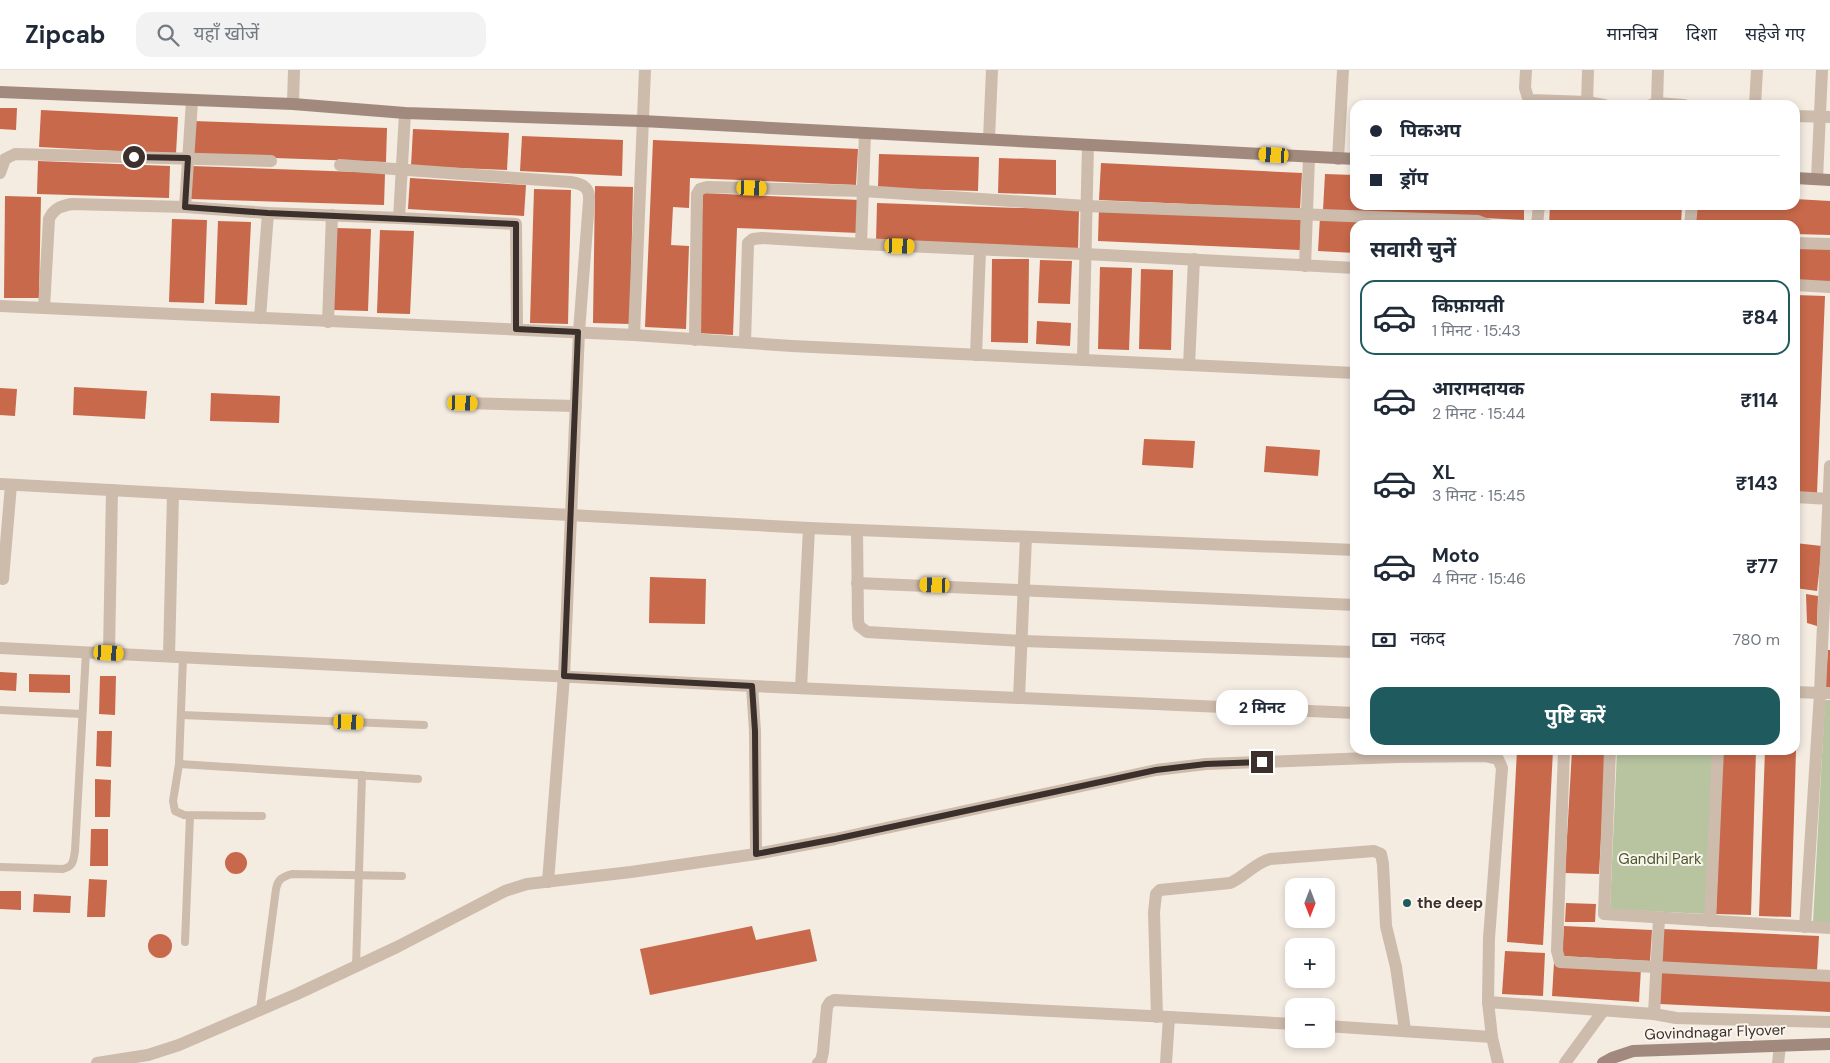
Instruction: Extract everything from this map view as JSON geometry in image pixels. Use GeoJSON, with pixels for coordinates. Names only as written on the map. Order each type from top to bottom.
{"type":"FeatureCollection","features":[{"type":"Feature","properties":{"kind":"street"},"geometry":{"type":"LineString","coordinates":[[293,104],[294,70]]}},
{"type":"Feature","properties":{"kind":"street"},"geometry":{"type":"LineString","coordinates":[[634,335],[645,70]]}},
{"type":"Feature","properties":{"kind":"street"},"geometry":{"type":"LineString","coordinates":[[989,139],[992,70]]}},
{"type":"Feature","properties":{"kind":"street"},"geometry":{"type":"LineString","coordinates":[[1338,159],[1343,70]]}},
{"type":"Feature","properties":{"kind":"street"},"geometry":{"type":"LineString","coordinates":[[1526,70],[1525,88],[1528,98],[1532,100]]}},
{"type":"Feature","properties":{"kind":"street"},"geometry":{"type":"LineString","coordinates":[[1587,100],[1588,70]]}},
{"type":"Feature","properties":{"kind":"street"},"geometry":{"type":"LineString","coordinates":[[1654,100],[1658,70]]}},
{"type":"Feature","properties":{"kind":"street"},"geometry":{"type":"LineString","coordinates":[[1755,100],[1757,70]]}},
{"type":"Feature","properties":{"kind":"street"},"geometry":{"type":"LineString","coordinates":[[1817,179],[1825,117],[1822,70]]}},
{"type":"Feature","properties":{"kind":"street"},"geometry":{"type":"LineString","coordinates":[[0,92],[293,104],[404,113],[642,121],[1350,159]]}},
{"type":"Feature","properties":{"kind":"street"},"geometry":{"type":"LineString","coordinates":[[185,207],[192,101]]}},
{"type":"Feature","properties":{"kind":"street"},"geometry":{"type":"LineString","coordinates":[[400,218],[404,113]]}},
{"type":"Feature","properties":{"kind":"street"},"geometry":{"type":"LineString","coordinates":[[1800,116],[1825,117]]}},
{"type":"Feature","properties":{"kind":"street"},"geometry":{"type":"LineString","coordinates":[[860,244],[865,133]]}},
{"type":"Feature","properties":{"kind":"street"},"geometry":{"type":"LineString","coordinates":[[1083,360],[1088,145]]}},
{"type":"Feature","properties":{"kind":"street"},"geometry":{"type":"LineString","coordinates":[[0,173],[5,159],[15,154],[271,161]]}},
{"type":"Feature","properties":{"kind":"street"},"geometry":{"type":"LineString","coordinates":[[1305,266],[1309,157]]}},
{"type":"Feature","properties":{"kind":"street"},"geometry":{"type":"LineString","coordinates":[[340,165],[570,182],[586,186],[588,191],[589,201],[578,332],[564,676],[548,882]]}},
{"type":"Feature","properties":{"kind":"street"},"geometry":{"type":"LineString","coordinates":[[1800,178],[1830,180]]}},
{"type":"Feature","properties":{"kind":"street"},"geometry":{"type":"LineString","coordinates":[[695,340],[697,198],[700,190],[707,187],[863,191],[1086,206],[1444,220]]}},
{"type":"Feature","properties":{"kind":"street"},"geometry":{"type":"LineString","coordinates":[[44,308],[49,219],[52,212],[60,206],[72,204],[185,207],[268,213],[516,224],[516,329]]}},
{"type":"Feature","properties":{"kind":"street"},"geometry":{"type":"LineString","coordinates":[[260,318],[268,213]]}},
{"type":"Feature","properties":{"kind":"street"},"geometry":{"type":"LineString","coordinates":[[328,322],[332,215]]}},
{"type":"Feature","properties":{"kind":"street"},"geometry":{"type":"LineString","coordinates":[[745,342],[748,244],[753,239],[1350,268]]}},
{"type":"Feature","properties":{"kind":"street"},"geometry":{"type":"LineString","coordinates":[[1800,243],[1830,244]]}},
{"type":"Feature","properties":{"kind":"street"},"geometry":{"type":"LineString","coordinates":[[976,355],[980,250]]}},
{"type":"Feature","properties":{"kind":"street"},"geometry":{"type":"LineString","coordinates":[[1189,365],[1194,259]]}},
{"type":"Feature","properties":{"kind":"street"},"geometry":{"type":"LineString","coordinates":[[1800,285],[1830,287]]}},
{"type":"Feature","properties":{"kind":"street"},"geometry":{"type":"LineString","coordinates":[[0,306],[578,332],[792,346],[1350,373]]}},
{"type":"Feature","properties":{"kind":"street"},"geometry":{"type":"LineString","coordinates":[[463,403],[576,406]]}},
{"type":"Feature","properties":{"kind":"street"},"geometry":{"type":"LineString","coordinates":[[1805,926],[1825,693],[1830,466]]}},
{"type":"Feature","properties":{"kind":"street"},"geometry":{"type":"LineString","coordinates":[[0,578],[3,579],[6,485],[857,531],[1350,550]]}},
{"type":"Feature","properties":{"kind":"street"},"geometry":{"type":"LineString","coordinates":[[109,653],[112,490]]}},
{"type":"Feature","properties":{"kind":"street"},"geometry":{"type":"LineString","coordinates":[[169,656],[174,494]]}},
{"type":"Feature","properties":{"kind":"street"},"geometry":{"type":"LineString","coordinates":[[1800,498],[1829,499]]}},
{"type":"Feature","properties":{"kind":"street"},"geometry":{"type":"LineString","coordinates":[[801,688],[809,528]]}},
{"type":"Feature","properties":{"kind":"street"},"geometry":{"type":"LineString","coordinates":[[857,531],[859,626],[866,632],[1022,641],[1350,652]]}},
{"type":"Feature","properties":{"kind":"street"},"geometry":{"type":"LineString","coordinates":[[1020,698],[1026,537]]}},
{"type":"Feature","properties":{"kind":"street"},"geometry":{"type":"LineString","coordinates":[[857,583],[1350,605]]}},
{"type":"Feature","properties":{"kind":"street"},"geometry":{"type":"LineString","coordinates":[[0,648],[752,686],[1350,713]]}},
{"type":"Feature","properties":{"kind":"street"},"geometry":{"type":"LineString","coordinates":[[752,686],[755,731],[756,854]]}},
{"type":"Feature","properties":{"kind":"street"},"geometry":{"type":"LineString","coordinates":[[1800,692],[1825,693]]}},
{"type":"Feature","properties":{"kind":"street"},"geometry":{"type":"LineString","coordinates":[[97,1063],[149,1059],[356,967],[505,891],[527,884],[756,854],[845,837],[1165,768],[1206,764],[1499,755],[1502,776],[1489,938],[1488,1002],[1492,1037],[1498,1063]]}},
{"type":"Feature","properties":{"kind":"street"},"geometry":{"type":"LineString","coordinates":[[1564,755],[1558,960],[1569,964],[1830,976]]}},
{"type":"Feature","properties":{"kind":"street"},"geometry":{"type":"LineString","coordinates":[[1610,755],[1604,914],[1830,928]]}},
{"type":"Feature","properties":{"kind":"street"},"geometry":{"type":"LineString","coordinates":[[1710,921],[1718,755]]}},
{"type":"Feature","properties":{"kind":"street"},"geometry":{"type":"LineString","coordinates":[[1166,1063],[1154,912],[1156,894],[1160,890],[1230,883],[1260,863],[1270,859],[1374,851],[1380,854],[1383,864],[1385,920],[1394,954],[1405,1030]]}},
{"type":"Feature","properties":{"kind":"street"},"geometry":{"type":"LineString","coordinates":[[1654,1014],[1659,918]]}},
{"type":"Feature","properties":{"kind":"street"},"geometry":{"type":"LineString","coordinates":[[818,1063],[821,1062],[823,1052],[827,1008],[830,1002],[834,1000],[1285,1024]]}},
{"type":"Feature","properties":{"kind":"street"},"geometry":{"type":"LineString","coordinates":[[1488,1002],[1654,1014],[1676,1018],[1830,1022]]}},
{"type":"Feature","properties":{"kind":"street"},"geometry":{"type":"LineString","coordinates":[[1565,1063],[1603,1011]]}},
{"type":"Feature","properties":{"kind":"street"},"geometry":{"type":"LineString","coordinates":[[1335,1026],[1492,1037]]}},
{"type":"Feature","properties":{"kind":"street","name":"Govindnagar Flyover"},"geometry":{"type":"LineString","coordinates":[[1603,1063],[1633,1051],[1830,1044]]}},
{"type":"Feature","properties":{"kind":"street"},"geometry":{"type":"LineString","coordinates":[[1778,1063],[1780,1046]]}},
{"type":"Feature","properties":{"kind":"lane"},"geometry":{"type":"LineString","coordinates":[[0,867],[63,869],[73,865],[86,652]]}},
{"type":"Feature","properties":{"kind":"lane"},"geometry":{"type":"LineString","coordinates":[[183,657],[178,764],[173,806],[178,814],[190,816],[262,816]]}},
{"type":"Feature","properties":{"kind":"lane"},"geometry":{"type":"LineString","coordinates":[[0,710],[82,714]]}},
{"type":"Feature","properties":{"kind":"lane"},"geometry":{"type":"LineString","coordinates":[[181,715],[424,725]]}},
{"type":"Feature","properties":{"kind":"lane"},"geometry":{"type":"LineString","coordinates":[[178,764],[418,778]]}},
{"type":"Feature","properties":{"kind":"lane"},"geometry":{"type":"LineString","coordinates":[[356,967],[362,775]]}},
{"type":"Feature","properties":{"kind":"lane"},"geometry":{"type":"LineString","coordinates":[[185,942],[190,816]]}},
{"type":"Feature","properties":{"kind":"lane"},"geometry":{"type":"LineString","coordinates":[[260,1010],[278,882],[281,878],[292,874],[402,876]]}},
{"type":"Feature","properties":{"kind":"green space"},"geometry":{"type":"Polygon","coordinates":[[[1825,700],[1830,700],[1830,923],[1813,922],[1825,700]]]}},
{"type":"Feature","properties":{"kind":"green space","name":"Gandhi Park"},"geometry":{"type":"Polygon","coordinates":[[[1617,755],[1713,755],[1705,914],[1610,909],[1617,755]]]}},
{"type":"Feature","properties":{"kind":"building"},"geometry":{"type":"Polygon","coordinates":[[[0,108],[17,108],[16,130],[0,129],[0,108]]]}},
{"type":"Feature","properties":{"kind":"building"},"geometry":{"type":"Polygon","coordinates":[[[41,110],[178,117],[176,154],[39,147],[41,110]]]}},
{"type":"Feature","properties":{"kind":"building"},"geometry":{"type":"Polygon","coordinates":[[[194,121],[387,128],[386,162],[192,155],[194,121]]]}},
{"type":"Feature","properties":{"kind":"building"},"geometry":{"type":"Polygon","coordinates":[[[413,129],[509,133],[507,170],[411,166],[413,129]]]}},
{"type":"Feature","properties":{"kind":"building"},"geometry":{"type":"Polygon","coordinates":[[[522,136],[623,140],[622,176],[520,171],[522,136]]]}},
{"type":"Feature","properties":{"kind":"building"},"geometry":{"type":"Polygon","coordinates":[[[653,140],[858,149],[856,185],[690,178],[689,208],[673,207],[671,245],[689,246],[686,329],[645,327],[653,140]]]}},
{"type":"Feature","properties":{"kind":"building"},"geometry":{"type":"Polygon","coordinates":[[[879,154],[979,157],[978,191],[878,188],[879,154]]]}},
{"type":"Feature","properties":{"kind":"building"},"geometry":{"type":"Polygon","coordinates":[[[999,158],[1056,160],[1056,195],[998,193],[999,158]]]}},
{"type":"Feature","properties":{"kind":"building"},"geometry":{"type":"Polygon","coordinates":[[[38,161],[170,166],[169,198],[37,194],[38,161]]]}},
{"type":"Feature","properties":{"kind":"building"},"geometry":{"type":"Polygon","coordinates":[[[1101,163],[1302,173],[1300,209],[1099,200],[1101,163]]]}},
{"type":"Feature","properties":{"kind":"building"},"geometry":{"type":"Polygon","coordinates":[[[192,166],[385,173],[384,205],[191,199],[192,166]]]}},
{"type":"Feature","properties":{"kind":"building"},"geometry":{"type":"Polygon","coordinates":[[[1325,174],[1350,175],[1350,210],[1524,210],[1524,220],[1323,210],[1325,174]]]}},
{"type":"Feature","properties":{"kind":"building"},"geometry":{"type":"Polygon","coordinates":[[[410,178],[526,185],[524,216],[408,209],[410,178]]]}},
{"type":"Feature","properties":{"kind":"building"},"geometry":{"type":"Polygon","coordinates":[[[595,186],[633,187],[630,324],[593,323],[595,186]]]}},
{"type":"Feature","properties":{"kind":"building"},"geometry":{"type":"Polygon","coordinates":[[[534,189],[571,190],[568,324],[530,323],[534,189]]]}},
{"type":"Feature","properties":{"kind":"building"},"geometry":{"type":"Polygon","coordinates":[[[703,193],[860,200],[859,233],[737,228],[733,335],[696,333],[703,193]]]}},
{"type":"Feature","properties":{"kind":"building"},"geometry":{"type":"Polygon","coordinates":[[[5,196],[41,197],[39,298],[4,298],[5,196]]]}},
{"type":"Feature","properties":{"kind":"building"},"geometry":{"type":"Polygon","coordinates":[[[1800,199],[1830,201],[1830,235],[1800,234],[1800,220],[1695,220],[1696,210],[1800,210],[1800,199]]]}},
{"type":"Feature","properties":{"kind":"building"},"geometry":{"type":"Polygon","coordinates":[[[877,203],[1079,210],[1078,249],[876,242],[877,203]]]}},
{"type":"Feature","properties":{"kind":"building"},"geometry":{"type":"Polygon","coordinates":[[[1099,207],[1301,216],[1300,250],[1098,241],[1099,207]]]}},
{"type":"Feature","properties":{"kind":"building"},"geometry":{"type":"Polygon","coordinates":[[[1550,210],[1682,210],[1681,220],[1549,220],[1550,210]]]}},
{"type":"Feature","properties":{"kind":"building"},"geometry":{"type":"Polygon","coordinates":[[[1320,217],[1366,220],[1350,220],[1350,253],[1318,251],[1320,217]]]}},
{"type":"Feature","properties":{"kind":"building"},"geometry":{"type":"Polygon","coordinates":[[[172,219],[207,220],[204,303],[169,302],[172,219]]]}},
{"type":"Feature","properties":{"kind":"building"},"geometry":{"type":"Polygon","coordinates":[[[218,221],[251,222],[247,305],[215,304],[218,221]]]}},
{"type":"Feature","properties":{"kind":"building"},"geometry":{"type":"Polygon","coordinates":[[[336,228],[371,229],[368,311],[333,310],[336,228]]]}},
{"type":"Feature","properties":{"kind":"building"},"geometry":{"type":"Polygon","coordinates":[[[380,230],[414,231],[410,314],[377,313],[380,230]]]}},
{"type":"Feature","properties":{"kind":"building"},"geometry":{"type":"Polygon","coordinates":[[[1800,245],[1830,247],[1830,283],[1800,281],[1800,245]]]}},
{"type":"Feature","properties":{"kind":"building"},"geometry":{"type":"Polygon","coordinates":[[[992,259],[1029,259],[1028,343],[991,342],[992,259]]]}},
{"type":"Feature","properties":{"kind":"building"},"geometry":{"type":"Polygon","coordinates":[[[1040,260],[1072,261],[1070,304],[1038,303],[1040,260]]]}},
{"type":"Feature","properties":{"kind":"building"},"geometry":{"type":"Polygon","coordinates":[[[1100,267],[1132,268],[1129,350],[1098,349],[1100,267]]]}},
{"type":"Feature","properties":{"kind":"building"},"geometry":{"type":"Polygon","coordinates":[[[1141,269],[1173,270],[1171,350],[1139,349],[1141,269]]]}},
{"type":"Feature","properties":{"kind":"building"},"geometry":{"type":"Polygon","coordinates":[[[1800,295],[1825,296],[1817,493],[1800,492],[1800,295]]]}},
{"type":"Feature","properties":{"kind":"building"},"geometry":{"type":"Polygon","coordinates":[[[1037,321],[1071,323],[1070,346],[1036,344],[1037,321]]]}},
{"type":"Feature","properties":{"kind":"building"},"geometry":{"type":"Polygon","coordinates":[[[74,387],[147,391],[145,419],[73,415],[74,387]]]}},
{"type":"Feature","properties":{"kind":"building"},"geometry":{"type":"Polygon","coordinates":[[[0,388],[17,389],[15,416],[0,415],[0,388]]]}},
{"type":"Feature","properties":{"kind":"building"},"geometry":{"type":"Polygon","coordinates":[[[211,393],[280,396],[279,423],[210,421],[211,393]]]}},
{"type":"Feature","properties":{"kind":"building"},"geometry":{"type":"Polygon","coordinates":[[[1144,439],[1195,441],[1193,468],[1142,465],[1144,439]]]}},
{"type":"Feature","properties":{"kind":"building"},"geometry":{"type":"Polygon","coordinates":[[[1266,446],[1320,450],[1318,476],[1264,472],[1266,446]]]}},
{"type":"Feature","properties":{"kind":"building"},"geometry":{"type":"Polygon","coordinates":[[[1800,544],[1822,546],[1817,591],[1800,589],[1800,544]]]}},
{"type":"Feature","properties":{"kind":"building"},"geometry":{"type":"Polygon","coordinates":[[[650,577],[706,579],[705,624],[649,623],[650,577]]]}},
{"type":"Feature","properties":{"kind":"building"},"geometry":{"type":"Polygon","coordinates":[[[1806,594],[1818,596],[1817,626],[1807,623],[1806,594]]]}},
{"type":"Feature","properties":{"kind":"building"},"geometry":{"type":"Polygon","coordinates":[[[1828,650],[1830,650],[1830,688],[1825,688],[1828,650]]]}},
{"type":"Feature","properties":{"kind":"building"},"geometry":{"type":"Polygon","coordinates":[[[0,672],[17,673],[16,691],[0,690],[0,672]]]}},
{"type":"Feature","properties":{"kind":"building"},"geometry":{"type":"Polygon","coordinates":[[[29,674],[70,675],[70,693],[29,692],[29,674]]]}},
{"type":"Feature","properties":{"kind":"building"},"geometry":{"type":"Polygon","coordinates":[[[100,676],[116,676],[115,715],[99,714],[100,676]]]}},
{"type":"Feature","properties":{"kind":"building"},"geometry":{"type":"Polygon","coordinates":[[[97,731],[112,731],[111,767],[96,766],[97,731]]]}},
{"type":"Feature","properties":{"kind":"building"},"geometry":{"type":"Polygon","coordinates":[[[1517,755],[1553,755],[1543,945],[1507,942],[1517,755]]]}},
{"type":"Feature","properties":{"kind":"building"},"geometry":{"type":"Polygon","coordinates":[[[1572,755],[1606,755],[1599,874],[1565,873],[1572,755]]]}},
{"type":"Feature","properties":{"kind":"building"},"geometry":{"type":"Polygon","coordinates":[[[1722,755],[1756,755],[1751,915],[1716,914],[1722,755]]]}},
{"type":"Feature","properties":{"kind":"building"},"geometry":{"type":"Polygon","coordinates":[[[1765,755],[1796,755],[1791,917],[1759,916],[1765,755]]]}},
{"type":"Feature","properties":{"kind":"building"},"geometry":{"type":"Polygon","coordinates":[[[95,779],[111,780],[110,817],[95,817],[95,779]]]}},
{"type":"Feature","properties":{"kind":"building"},"geometry":{"type":"Polygon","coordinates":[[[91,829],[108,829],[108,866],[90,866],[91,829]]]}},
{"type":"Feature","properties":{"kind":"building"},"geometry":{"type":"Polygon","coordinates":[[[236,852],[244,855],[247,863],[244,871],[236,874],[228,871],[225,863],[228,855],[236,852]]]}},
{"type":"Feature","properties":{"kind":"building"},"geometry":{"type":"Polygon","coordinates":[[[89,879],[107,880],[105,917],[87,917],[89,879]]]}},
{"type":"Feature","properties":{"kind":"building"},"geometry":{"type":"Polygon","coordinates":[[[0,891],[21,891],[21,910],[0,909],[0,891]]]}},
{"type":"Feature","properties":{"kind":"building"},"geometry":{"type":"Polygon","coordinates":[[[34,894],[71,896],[70,913],[33,912],[34,894]]]}},
{"type":"Feature","properties":{"kind":"building"},"geometry":{"type":"Polygon","coordinates":[[[1566,903],[1596,904],[1595,922],[1565,922],[1566,903]]]}},
{"type":"Feature","properties":{"kind":"building"},"geometry":{"type":"Polygon","coordinates":[[[752,926],[756,940],[810,929],[817,961],[650,995],[640,949],[752,926]]]}},
{"type":"Feature","properties":{"kind":"building"},"geometry":{"type":"Polygon","coordinates":[[[1564,926],[1652,930],[1650,961],[1562,956],[1564,926]]]}},
{"type":"Feature","properties":{"kind":"building"},"geometry":{"type":"Polygon","coordinates":[[[1662,929],[1819,936],[1817,970],[1660,964],[1662,929]]]}},
{"type":"Feature","properties":{"kind":"building"},"geometry":{"type":"Polygon","coordinates":[[[160,934],[169,937],[172,946],[169,955],[160,958],[151,955],[148,946],[151,937],[160,934]]]}},
{"type":"Feature","properties":{"kind":"building"},"geometry":{"type":"Polygon","coordinates":[[[1505,951],[1545,953],[1543,996],[1502,994],[1505,951]]]}},
{"type":"Feature","properties":{"kind":"building"},"geometry":{"type":"Polygon","coordinates":[[[1554,963],[1641,968],[1639,1002],[1552,996],[1554,963]]]}},
{"type":"Feature","properties":{"kind":"building"},"geometry":{"type":"Polygon","coordinates":[[[1661,972],[1830,979],[1830,1012],[1660,1004],[1661,972]]]}},
{"type":"Feature","properties":{"kind":"place","name":"the deep"},"geometry":{"type":"Point","coordinates":[1407,903]}},
{"type":"Feature","properties":{"kind":"route"},"geometry":{"type":"LineString","coordinates":[[134,157],[188,158],[185,207],[268,213],[516,224],[516,329],[578,332],[564,676],[752,686],[755,731],[756,854],[835,839],[1156,770],[1206,764],[1262,762]]}}]}
